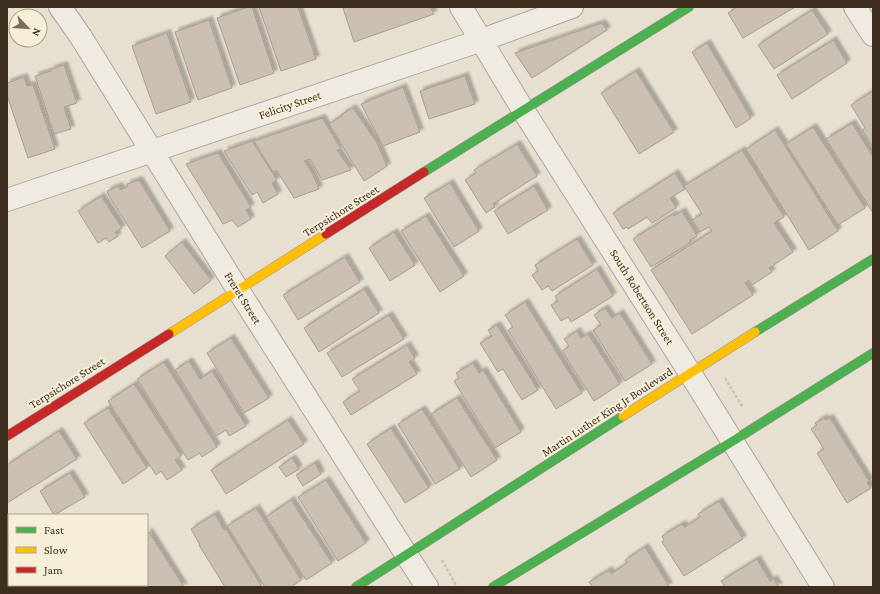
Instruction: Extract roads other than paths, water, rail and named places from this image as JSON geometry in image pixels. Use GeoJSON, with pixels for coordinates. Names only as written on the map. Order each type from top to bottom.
{"type":"FeatureCollection","features":[{"type":"Feature","properties":{"kind":"street","name":"Freret Street"},"geometry":{"type":"LineString","coordinates":[[60,7],[81,37],[238,290],[427,587]]}},
{"type":"Feature","properties":{"kind":"street","name":"South Robertson Street"},"geometry":{"type":"LineString","coordinates":[[461,7],[523,110],[690,372],[823,587]]}},
{"type":"Feature","properties":{"kind":"street","name":"Felicity Street"},"geometry":{"type":"LineString","coordinates":[[7,200],[482,40],[572,7]]}},
{"type":"Feature","properties":{"kind":"street","name":"Terpsichore Street"},"geometry":{"type":"LineString","coordinates":[[7,436],[523,110],[689,7]]}},
{"type":"Feature","properties":{"kind":"street"},"geometry":{"type":"LineString","coordinates":[[855,7],[873,35]]}},
{"type":"Feature","properties":{"kind":"street","name":"Martin Luther King Jr Boulevard"},"geometry":{"type":"LineString","coordinates":[[356,587],[690,372],[873,260]]}},
{"type":"Feature","properties":{"kind":"street"},"geometry":{"type":"LineString","coordinates":[[493,587],[733,441],[873,353]]}}]}
